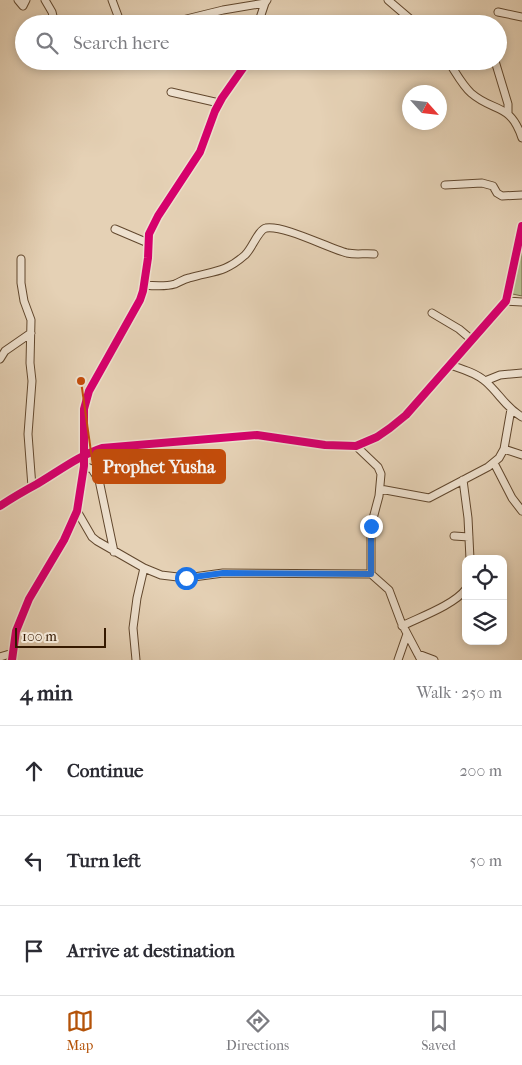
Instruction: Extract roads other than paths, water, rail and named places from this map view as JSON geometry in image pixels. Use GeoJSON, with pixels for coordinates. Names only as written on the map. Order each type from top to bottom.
{"type":"FeatureCollection","features":[{"type":"Feature","properties":{"kind":"street"},"geometry":{"type":"LineString","coordinates":[[18,0],[23,6],[26,0]]}},
{"type":"Feature","properties":{"kind":"street"},"geometry":{"type":"LineString","coordinates":[[45,0],[53,15]]}},
{"type":"Feature","properties":{"kind":"street"},"geometry":{"type":"LineString","coordinates":[[112,0],[118,15]]}},
{"type":"Feature","properties":{"kind":"street"},"geometry":{"type":"LineString","coordinates":[[388,0],[406,15]]}},
{"type":"Feature","properties":{"kind":"street"},"geometry":{"type":"LineString","coordinates":[[199,15],[242,3],[266,2],[261,15]]}},
{"type":"Feature","properties":{"kind":"street"},"geometry":{"type":"LineString","coordinates":[[498,12],[522,17]]}},
{"type":"Feature","properties":{"kind":"street"},"geometry":{"type":"LineString","coordinates":[[1,656],[12,656],[16,631],[29,599],[64,540],[77,510],[85,454],[83,438],[84,409],[89,391],[140,300],[148,258],[149,234],[158,216],[200,152],[219,103],[242,70]]}},
{"type":"Feature","properties":{"kind":"street"},"geometry":{"type":"LineString","coordinates":[[454,70],[469,92],[478,99],[508,113],[514,119],[522,138]]}},
{"type":"Feature","properties":{"kind":"street"},"geometry":{"type":"LineString","coordinates":[[498,70],[508,104],[508,113]]}},
{"type":"Feature","properties":{"kind":"street"},"geometry":{"type":"LineString","coordinates":[[171,92],[219,103]]}},
{"type":"Feature","properties":{"kind":"street"},"geometry":{"type":"LineString","coordinates":[[445,185],[482,183],[493,186],[497,193],[502,196],[522,195]]}},
{"type":"Feature","properties":{"kind":"street"},"geometry":{"type":"LineString","coordinates":[[0,506],[85,454],[102,448],[257,435],[356,446],[377,437],[390,428],[416,404],[506,300],[522,226]]}},
{"type":"Feature","properties":{"kind":"street"},"geometry":{"type":"LineString","coordinates":[[144,285],[168,286],[226,268],[247,253],[261,231],[267,228],[311,239],[347,253],[374,254]]}},
{"type":"Feature","properties":{"kind":"street"},"geometry":{"type":"LineString","coordinates":[[115,229],[148,243]]}},
{"type":"Feature","properties":{"kind":"street"},"geometry":{"type":"LineString","coordinates":[[20,259],[20,283],[31,320],[30,363],[32,381],[28,434],[32,487]]}},
{"type":"Feature","properties":{"kind":"street"},"geometry":{"type":"LineString","coordinates":[[506,300],[522,302]]}},
{"type":"Feature","properties":{"kind":"street"},"geometry":{"type":"LineString","coordinates":[[432,313],[460,329],[472,340]]}},
{"type":"Feature","properties":{"kind":"street"},"geometry":{"type":"LineString","coordinates":[[0,359],[4,351],[31,333]]}},
{"type":"Feature","properties":{"kind":"street"},"geometry":{"type":"LineString","coordinates":[[450,365],[476,375],[485,381],[510,410],[522,418]]}},
{"type":"Feature","properties":{"kind":"street"},"geometry":{"type":"LineString","coordinates":[[485,381],[500,375],[522,373]]}},
{"type":"Feature","properties":{"kind":"street"},"geometry":{"type":"LineString","coordinates":[[380,489],[429,498],[494,463],[504,449],[510,410]]}},
{"type":"Feature","properties":{"kind":"street"},"geometry":{"type":"LineString","coordinates":[[356,446],[380,470],[380,489],[370,533],[371,574]]}},
{"type":"Feature","properties":{"kind":"street"},"geometry":{"type":"LineString","coordinates":[[504,449],[522,455]]}},
{"type":"Feature","properties":{"kind":"street"},"geometry":{"type":"LineString","coordinates":[[494,463],[512,498],[522,511]]}},
{"type":"Feature","properties":{"kind":"street"},"geometry":{"type":"LineString","coordinates":[[84,466],[92,469],[99,480],[114,552]]}},
{"type":"Feature","properties":{"kind":"street"},"geometry":{"type":"LineString","coordinates":[[462,480],[470,555]]}},
{"type":"Feature","properties":{"kind":"street"},"geometry":{"type":"LineString","coordinates":[[77,510],[92,537],[114,552],[161,575],[177,578],[223,573],[371,574],[389,590],[402,626],[420,657],[434,660]]}},
{"type":"Feature","properties":{"kind":"street"},"geometry":{"type":"LineString","coordinates":[[454,536],[469,537]]}},
{"type":"Feature","properties":{"kind":"street"},"geometry":{"type":"LineString","coordinates":[[136,660],[133,628],[136,598],[144,568]]}},
{"type":"Feature","properties":{"kind":"street"},"geometry":{"type":"LineString","coordinates":[[402,626],[440,608],[462,594]]}},
{"type":"Feature","properties":{"kind":"street"},"geometry":{"type":"LineString","coordinates":[[398,660],[407,634]]}},
{"type":"Feature","properties":{"kind":"place","name":"Prophet Yusha"},"geometry":{"type":"Point","coordinates":[81,381]}}]}
